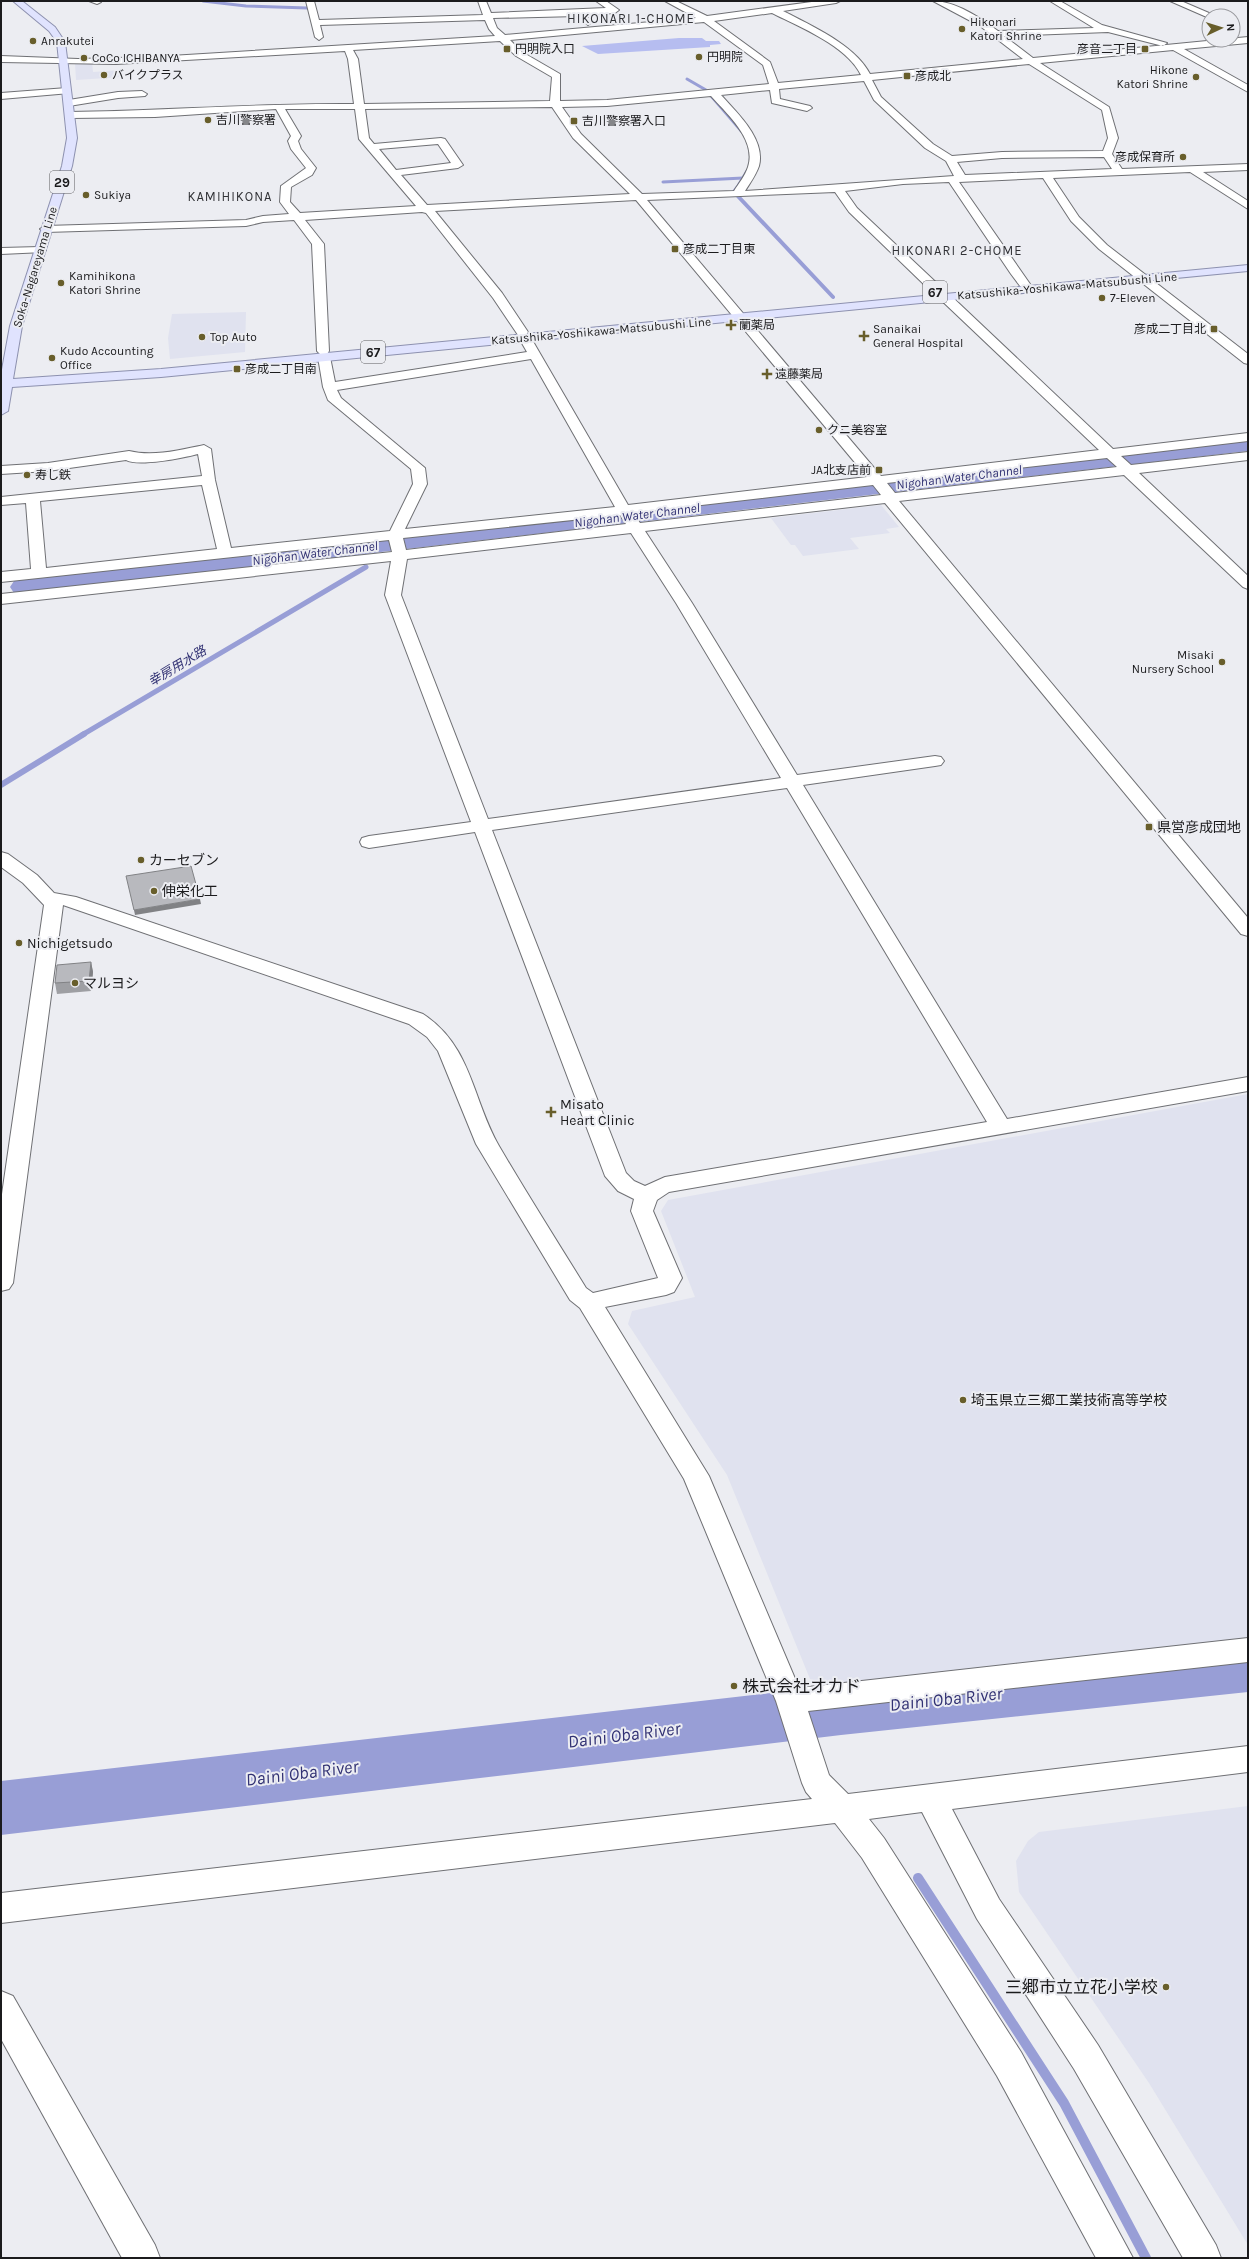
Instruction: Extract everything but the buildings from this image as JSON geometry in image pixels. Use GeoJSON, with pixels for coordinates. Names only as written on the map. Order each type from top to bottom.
{"type":"FeatureCollection","features":[{"type":"Feature","properties":{"kind":"main road","name":"Soka-Nagareyama Line"},"geometry":{"type":"LineString","coordinates":[[1,411],[4,380],[16,326],[70,154],[72,138],[61,42],[58,35],[17,1]]}},
{"type":"Feature","properties":{"kind":"main road","name":"Katsushika-Yoshikawa-Matsubushi Line"},"geometry":{"type":"LineString","coordinates":[[4,380],[161,373],[324,354],[1139,276],[1248,262]]}},
{"type":"Feature","properties":{"kind":"main road","name":"Katsushika-Yoshikawa-Matsubushi Line"},"geometry":{"type":"LineString","coordinates":[[942,295],[1024,284],[1248,268]]}},
{"type":"Feature","properties":{"kind":"street"},"geometry":{"type":"LineString","coordinates":[[310,1],[322,50]]}},
{"type":"Feature","properties":{"kind":"street"},"geometry":{"type":"LineString","coordinates":[[315,23],[486,11],[580,13],[615,10],[600,1]]}},
{"type":"Feature","properties":{"kind":"street"},"geometry":{"type":"LineString","coordinates":[[669,1],[706,19],[763,60],[767,64],[774,87],[775,101],[807,108]]}},
{"type":"Feature","properties":{"kind":"street"},"geometry":{"type":"LineString","coordinates":[[1,59],[64,62],[322,50],[506,39],[706,19],[830,1]]}},
{"type":"Feature","properties":{"kind":"street"},"geometry":{"type":"LineString","coordinates":[[937,1],[983,24],[1032,62],[1106,109],[1113,138],[1107,154]]}},
{"type":"Feature","properties":{"kind":"street"},"geometry":{"type":"LineString","coordinates":[[1054,1],[1106,30],[1178,48],[1248,89]]}},
{"type":"Feature","properties":{"kind":"street"},"geometry":{"type":"LineString","coordinates":[[1174,1],[1201,12]]}},
{"type":"Feature","properties":{"kind":"street"},"geometry":{"type":"LineString","coordinates":[[486,11],[500,6]]}},
{"type":"Feature","properties":{"kind":"street"},"geometry":{"type":"LineString","coordinates":[[773,10],[814,30],[847,53],[861,66],[877,98],[929,146],[950,159],[1002,155],[1107,154]]}},
{"type":"Feature","properties":{"kind":"street"},"geometry":{"type":"LineString","coordinates":[[486,11],[493,29],[506,39],[519,54],[557,76],[555,104],[577,136],[639,197],[738,314],[882,487],[892,503],[1248,930]]}},
{"type":"Feature","properties":{"kind":"street"},"geometry":{"type":"LineString","coordinates":[[580,13],[587,18],[584,19],[600,30]]}},
{"type":"Feature","properties":{"kind":"street"},"geometry":{"type":"LineString","coordinates":[[995,34],[1106,30]]}},
{"type":"Feature","properties":{"kind":"street"},"geometry":{"type":"LineString","coordinates":[[70,115],[155,114],[279,106],[359,107],[607,103],[1248,40]]}},
{"type":"Feature","properties":{"kind":"street"},"geometry":{"type":"LineString","coordinates":[[348,48],[353,59],[364,139],[427,210],[494,291],[515,319],[534,355],[630,517],[793,782],[1001,1127]]}},
{"type":"Feature","properties":{"kind":"street"},"geometry":{"type":"LineString","coordinates":[[1,96],[67,91]]}},
{"type":"Feature","properties":{"kind":"street"},"geometry":{"type":"LineString","coordinates":[[714,93],[744,128],[754,153],[752,171],[738,194]]}},
{"type":"Feature","properties":{"kind":"street"},"geometry":{"type":"LineString","coordinates":[[69,103],[118,95],[142,94]]}},
{"type":"Feature","properties":{"kind":"street"},"geometry":{"type":"LineString","coordinates":[[155,114],[162,101]]}},
{"type":"Feature","properties":{"kind":"street"},"geometry":{"type":"LineString","coordinates":[[279,106],[296,136],[293,141],[294,146],[310,164],[311,169],[308,175],[286,186],[285,202],[318,244],[324,354],[329,388],[335,400],[418,468],[420,484],[399,545],[393,584],[393,595],[616,1176],[626,1186],[647,1196]]}},
{"type":"Feature","properties":{"kind":"street"},"geometry":{"type":"LineString","coordinates":[[372,147],[441,141],[458,165],[394,173]]}},
{"type":"Feature","properties":{"kind":"street"},"geometry":{"type":"LineString","coordinates":[[1107,154],[1120,172]]}},
{"type":"Feature","properties":{"kind":"street"},"geometry":{"type":"LineString","coordinates":[[950,159],[956,179],[994,244],[1024,284]]}},
{"type":"Feature","properties":{"kind":"street"},"geometry":{"type":"LineString","coordinates":[[46,229],[246,223],[263,219],[639,197],[838,189],[903,181],[1045,174],[1248,167]]}},
{"type":"Feature","properties":{"kind":"street"},"geometry":{"type":"LineString","coordinates":[[1192,169],[1248,206]]}},
{"type":"Feature","properties":{"kind":"street"},"geometry":{"type":"LineString","coordinates":[[1045,174],[1061,195],[1075,219],[1103,247],[1248,360]]}},
{"type":"Feature","properties":{"kind":"street"},"geometry":{"type":"LineString","coordinates":[[838,189],[853,210],[1248,584]]}},
{"type":"Feature","properties":{"kind":"street"},"geometry":{"type":"LineString","coordinates":[[1,250],[40,250]]}},
{"type":"Feature","properties":{"kind":"street"},"geometry":{"type":"LineString","coordinates":[[329,388],[534,355]]}},
{"type":"Feature","properties":{"kind":"street"},"geometry":{"type":"LineString","coordinates":[[1,598],[399,545],[1116,460],[1248,436]]}},
{"type":"Feature","properties":{"kind":"street"},"geometry":{"type":"LineString","coordinates":[[1,470],[63,464],[129,455],[132,458],[171,456],[204,449],[209,476],[208,480],[225,553]]}},
{"type":"Feature","properties":{"kind":"street"},"geometry":{"type":"LineString","coordinates":[[1,577],[225,553],[399,545],[1116,460],[1248,456]]}},
{"type":"Feature","properties":{"kind":"street"},"geometry":{"type":"LineString","coordinates":[[132,458],[137,487]]}},
{"type":"Feature","properties":{"kind":"street"},"geometry":{"type":"LineString","coordinates":[[63,464],[66,494]]}},
{"type":"Feature","properties":{"kind":"street"},"geometry":{"type":"LineString","coordinates":[[1,501],[208,480]]}},
{"type":"Feature","properties":{"kind":"street"},"geometry":{"type":"LineString","coordinates":[[33,498],[40,573]]}},
{"type":"Feature","properties":{"kind":"street"},"geometry":{"type":"LineString","coordinates":[[369,842],[936,762]]}},
{"type":"Feature","properties":{"kind":"street"},"geometry":{"type":"LineString","coordinates":[[1,858],[30,879],[54,904],[1,1283]]}},
{"type":"Feature","properties":{"kind":"street"},"geometry":{"type":"LineString","coordinates":[[50,899],[57,898],[69,901],[416,1019],[435,1032],[449,1051],[486,1144],[578,1294],[589,1302],[696,1476],[790,1701],[817,1783],[842,1808],[873,1848],[1009,2064],[1115,2258]]}},
{"type":"Feature","properties":{"kind":"street"},"geometry":{"type":"LineString","coordinates":[[589,1302],[666,1286],[670,1278],[642,1211],[643,1202],[652,1189],[664,1185],[1248,1084]]}},
{"type":"Feature","properties":{"kind":"street"},"geometry":{"type":"LineString","coordinates":[[790,1701],[1248,1650]]}},
{"type":"Feature","properties":{"kind":"street"},"geometry":{"type":"LineString","coordinates":[[1,1908],[610,1838],[930,1797],[1248,1759]]}},
{"type":"Feature","properties":{"kind":"street"},"geometry":{"type":"LineString","coordinates":[[930,1797],[988,1909],[1086,2057],[1203,2258]]}},
{"type":"Feature","properties":{"kind":"street"},"geometry":{"type":"LineString","coordinates":[[1,2007],[142,2258]]}},
{"type":"Feature","properties":{"kind":"shaded area"},"geometry":{"type":"Polygon","coordinates":[[[679,38],[702,38],[706,41],[719,41],[721,44],[710,45],[710,47],[598,54],[582,46],[679,38]]]}},
{"type":"Feature","properties":{"kind":"shaded area"},"geometry":{"type":"Polygon","coordinates":[[[92,62],[93,72],[121,70],[121,77],[76,80],[75,63],[92,62]]]}},
{"type":"Feature","properties":{"kind":"shaded area"},"geometry":{"type":"Polygon","coordinates":[[[246,312],[245,352],[170,359],[168,338],[172,314],[246,312]]]}},
{"type":"Feature","properties":{"kind":"shaded area"},"geometry":{"type":"Polygon","coordinates":[[[881,505],[899,527],[886,529],[890,533],[850,538],[859,549],[803,556],[795,545],[791,545],[771,518],[881,505]]]}},
{"type":"Feature","properties":{"kind":"shaded area","name":"埼玉県立三郷工業技術高等学校"},"geometry":{"type":"Polygon","coordinates":[[[1248,1094],[1248,1638],[828,1686],[810,1679],[727,1475],[628,1324],[632,1311],[695,1297],[661,1211],[668,1200],[1248,1094]]]}},
{"type":"Feature","properties":{"kind":"shaded area","name":"三郷市立立花小学校"},"geometry":{"type":"Polygon","coordinates":[[[1248,1806],[1248,2245],[1149,2083],[1019,1892],[1016,1861],[1028,1841],[1039,1832],[1248,1806]]]}},
{"type":"Feature","properties":{"kind":"waterway"},"geometry":{"type":"LineString","coordinates":[[203,1],[246,6],[307,8]]}},
{"type":"Feature","properties":{"kind":"waterway"},"geometry":{"type":"LineString","coordinates":[[687,79],[706,90],[743,133]]}},
{"type":"Feature","properties":{"kind":"waterway"},"geometry":{"type":"LineString","coordinates":[[743,178],[747,171]]}},
{"type":"Feature","properties":{"kind":"waterway"},"geometry":{"type":"LineString","coordinates":[[663,182],[743,178]]}},
{"type":"Feature","properties":{"kind":"waterway"},"geometry":{"type":"LineString","coordinates":[[736,189],[743,178]]}},
{"type":"Feature","properties":{"kind":"waterway"},"geometry":{"type":"LineString","coordinates":[[737,188],[734,192],[833,297]]}},
{"type":"Feature","properties":{"kind":"waterway","name":"Nigohan Water Channel"},"geometry":{"type":"LineString","coordinates":[[25,587],[389,542],[1248,443]]}},
{"type":"Feature","properties":{"kind":"waterway","name":"幸房用水路"},"geometry":{"type":"LineString","coordinates":[[82,735],[366,567]]}},
{"type":"Feature","properties":{"kind":"waterway","name":"幸房用水路"},"geometry":{"type":"LineString","coordinates":[[1,785],[84,734]]}},
{"type":"Feature","properties":{"kind":"waterway","name":"Daini Oba River"},"geometry":{"type":"LineString","coordinates":[[1,1808],[841,1710],[1248,1668]]}},
{"type":"Feature","properties":{"kind":"waterway"},"geometry":{"type":"LineString","coordinates":[[841,1710],[850,1728]]}},
{"type":"Feature","properties":{"kind":"waterway"},"geometry":{"type":"LineString","coordinates":[[918,1878],[1064,2103],[1146,2258]]}},
{"type":"Feature","properties":{"kind":"place","name":"Hikonari Katori Shrine"},"geometry":{"type":"Point","coordinates":[962,29]}},
{"type":"Feature","properties":{"kind":"place","name":"Anrakutei"},"geometry":{"type":"Point","coordinates":[33,41]}},
{"type":"Feature","properties":{"kind":"place","name":"円明院入口"},"geometry":{"type":"Point","coordinates":[507,49]}},
{"type":"Feature","properties":{"kind":"place","name":"彦音二丁目"},"geometry":{"type":"Point","coordinates":[1145,49]}},
{"type":"Feature","properties":{"kind":"place","name":"円明院"},"geometry":{"type":"Point","coordinates":[699,57]}},
{"type":"Feature","properties":{"kind":"place","name":"CoCo ICHIBANYA"},"geometry":{"type":"Point","coordinates":[84,58]}},
{"type":"Feature","properties":{"kind":"place","name":"バイクプラス"},"geometry":{"type":"Point","coordinates":[104,75]}},
{"type":"Feature","properties":{"kind":"place","name":"彦成北"},"geometry":{"type":"Point","coordinates":[907,76]}},
{"type":"Feature","properties":{"kind":"place","name":"Hikone Katori Shrine"},"geometry":{"type":"Point","coordinates":[1196,77]}},
{"type":"Feature","properties":{"kind":"place","name":"吉川警察署"},"geometry":{"type":"Point","coordinates":[208,120]}},
{"type":"Feature","properties":{"kind":"place","name":"吉川警察署入口"},"geometry":{"type":"Point","coordinates":[574,121]}},
{"type":"Feature","properties":{"kind":"place","name":"彦成保育所"},"geometry":{"type":"Point","coordinates":[1183,157]}},
{"type":"Feature","properties":{"kind":"place","name":"Sukiya"},"geometry":{"type":"Point","coordinates":[86,195]}},
{"type":"Feature","properties":{"kind":"place","name":"彦成二丁目東"},"geometry":{"type":"Point","coordinates":[675,249]}},
{"type":"Feature","properties":{"kind":"place","name":"Kamihikona Katori Shrine"},"geometry":{"type":"Point","coordinates":[61,283]}},
{"type":"Feature","properties":{"kind":"place","name":"7-Eleven"},"geometry":{"type":"Point","coordinates":[1102,298]}},
{"type":"Feature","properties":{"kind":"place","name":"蘭薬局"},"geometry":{"type":"Point","coordinates":[731,325]}},
{"type":"Feature","properties":{"kind":"place","name":"彦成二丁目北"},"geometry":{"type":"Point","coordinates":[1214,329]}},
{"type":"Feature","properties":{"kind":"place","name":"Sanaikai General Hospital"},"geometry":{"type":"Point","coordinates":[864,336]}},
{"type":"Feature","properties":{"kind":"place","name":"Top Auto"},"geometry":{"type":"Point","coordinates":[202,337]}},
{"type":"Feature","properties":{"kind":"place","name":"Kudo Accounting Office"},"geometry":{"type":"Point","coordinates":[52,358]}},
{"type":"Feature","properties":{"kind":"place","name":"彦成二丁目南"},"geometry":{"type":"Point","coordinates":[237,369]}},
{"type":"Feature","properties":{"kind":"place","name":"遠藤薬局"},"geometry":{"type":"Point","coordinates":[767,374]}},
{"type":"Feature","properties":{"kind":"place","name":"クニ美容室"},"geometry":{"type":"Point","coordinates":[819,430]}},
{"type":"Feature","properties":{"kind":"place","name":"JA北支店前"},"geometry":{"type":"Point","coordinates":[879,470]}},
{"type":"Feature","properties":{"kind":"place","name":"寿し鉄"},"geometry":{"type":"Point","coordinates":[27,475]}},
{"type":"Feature","properties":{"kind":"place","name":"Misaki Nursery School"},"geometry":{"type":"Point","coordinates":[1222,662]}},
{"type":"Feature","properties":{"kind":"place","name":"県営彦成団地"},"geometry":{"type":"Point","coordinates":[1149,827]}},
{"type":"Feature","properties":{"kind":"place","name":"カーセブン"},"geometry":{"type":"Point","coordinates":[141,860]}},
{"type":"Feature","properties":{"kind":"place","name":"伸栄化工"},"geometry":{"type":"Point","coordinates":[154,891]}},
{"type":"Feature","properties":{"kind":"place","name":"Nichigetsudo"},"geometry":{"type":"Point","coordinates":[19,943]}},
{"type":"Feature","properties":{"kind":"place","name":"マルヨシ"},"geometry":{"type":"Point","coordinates":[75,983]}},
{"type":"Feature","properties":{"kind":"place","name":"Misato Heart Clinic"},"geometry":{"type":"Point","coordinates":[551,1112]}},
{"type":"Feature","properties":{"kind":"place","name":"埼玉県立三郷工業技術高等学校"},"geometry":{"type":"Point","coordinates":[963,1400]}},
{"type":"Feature","properties":{"kind":"place","name":"株式会社オカド"},"geometry":{"type":"Point","coordinates":[734,1686]}},
{"type":"Feature","properties":{"kind":"place","name":"三郷市立立花小学校"},"geometry":{"type":"Point","coordinates":[1166,1987]}},
{"type":"Feature","properties":{"kind":"district","name":"HIKONARI 1-CHOME"},"geometry":{"type":"Point","coordinates":[631,18]}},
{"type":"Feature","properties":{"kind":"district","name":"KAMIHIKONA"},"geometry":{"type":"Point","coordinates":[230,196]}},
{"type":"Feature","properties":{"kind":"district","name":"HIKONARI 2-CHOME"},"geometry":{"type":"Point","coordinates":[957,250]}}]}
